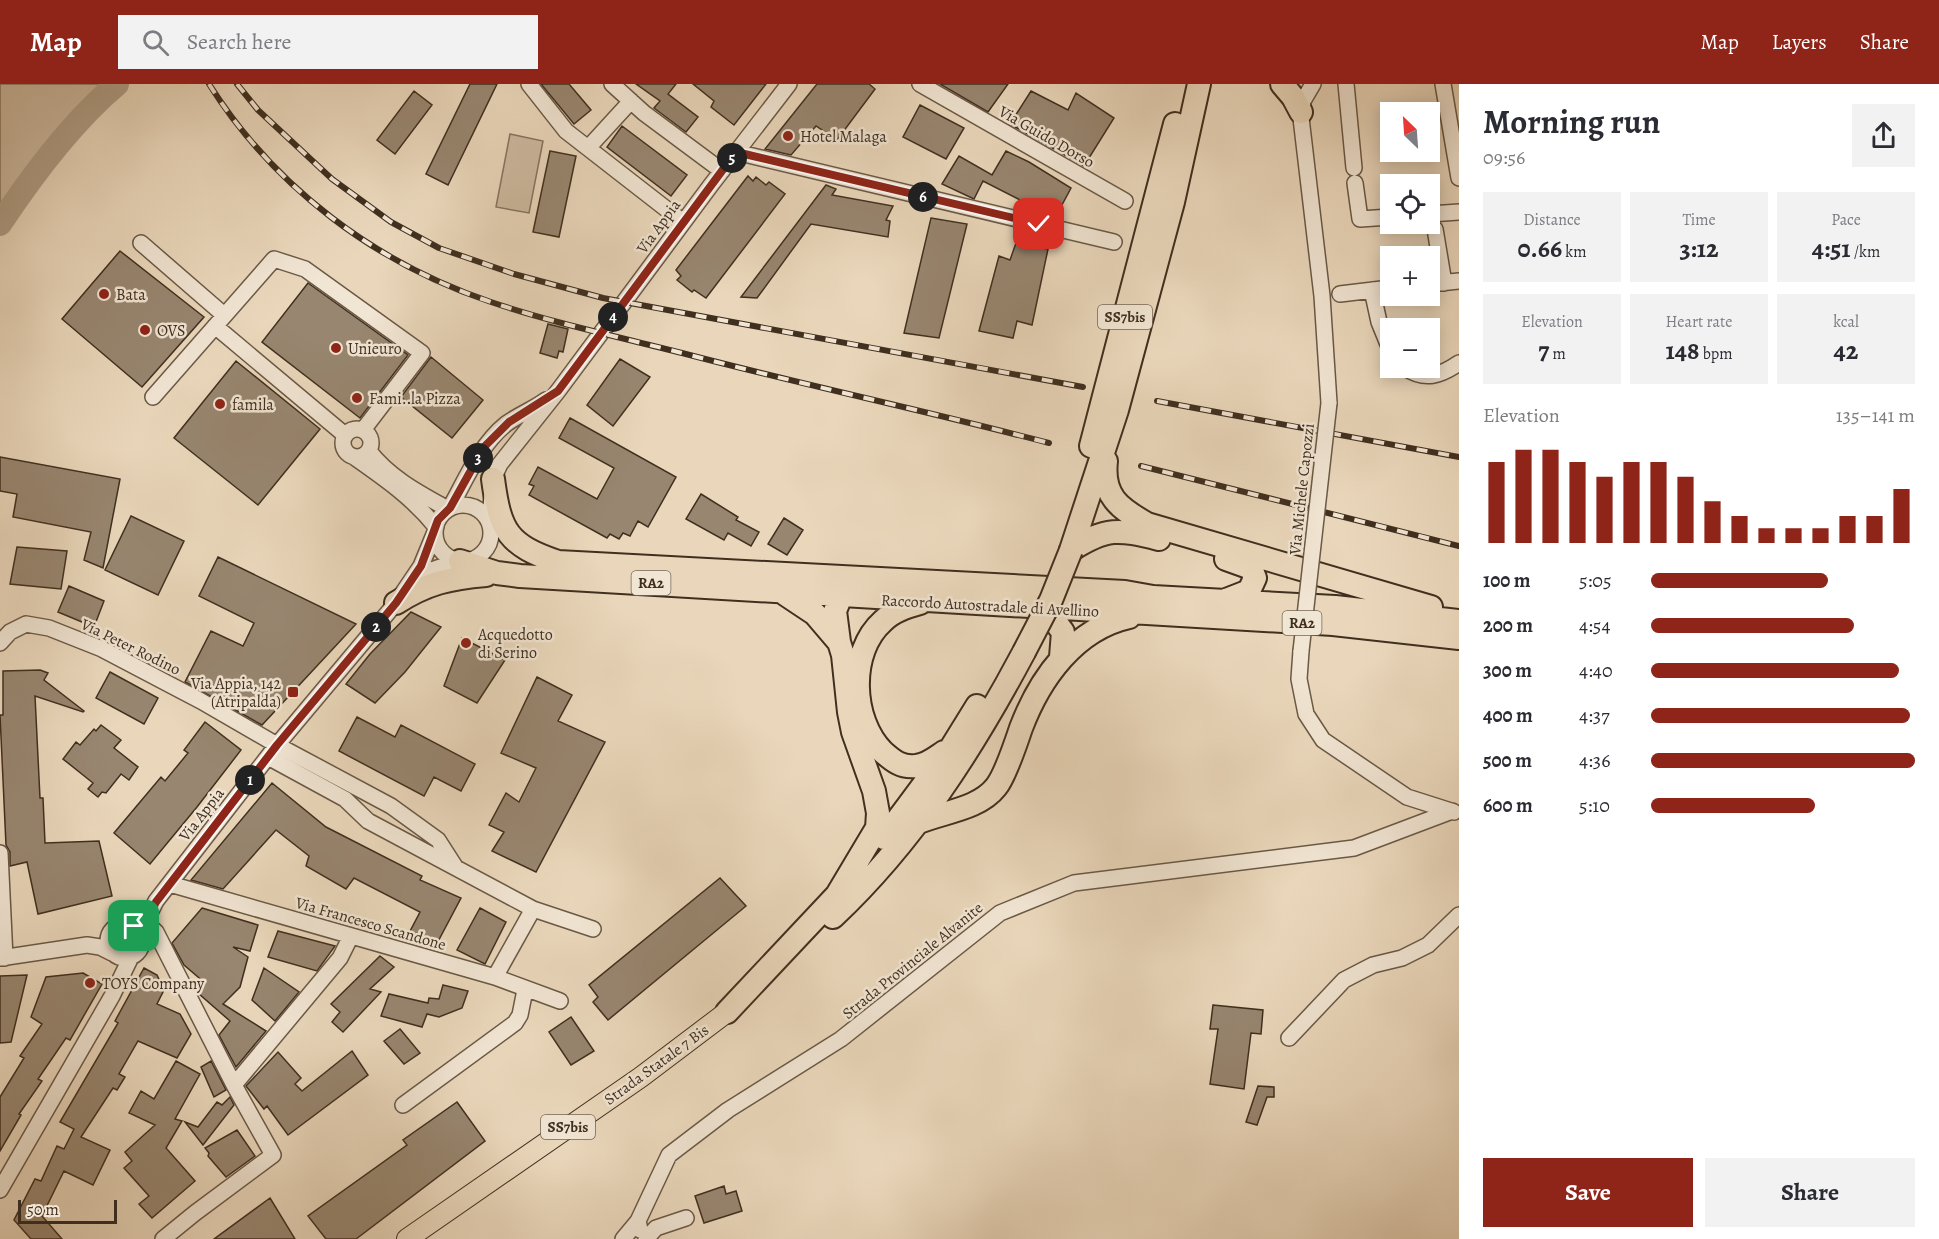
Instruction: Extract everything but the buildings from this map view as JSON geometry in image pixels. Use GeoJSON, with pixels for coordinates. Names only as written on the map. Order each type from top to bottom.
{"type":"FeatureCollection","features":[{"type":"Feature","properties":{"kind":"highway","name":"SS7bis"},"geometry":{"type":"LineString","coordinates":[[1064,549],[1159,189],[1184,84]]}},
{"type":"Feature","properties":{"kind":"highway","name":"SS7bis"},"geometry":{"type":"LineString","coordinates":[[727,1012],[787,961],[916,823],[1017,650],[1064,549],[1107,446],[1173,202],[1199,84]]}},
{"type":"Feature","properties":{"kind":"highway"},"geometry":{"type":"LineString","coordinates":[[1185,150],[1213,84]]}},
{"type":"Feature","properties":{"kind":"highway"},"geometry":{"type":"LineString","coordinates":[[1282,84],[1293,97],[1301,112]]}},
{"type":"Feature","properties":{"kind":"highway"},"geometry":{"type":"LineString","coordinates":[[1107,446],[1104,474],[1110,494],[1123,510],[1147,524],[1420,603],[1442,610],[1459,620]]}},
{"type":"Feature","properties":{"kind":"highway"},"geometry":{"type":"LineString","coordinates":[[493,479],[497,506],[504,528],[511,537],[533,553],[558,562]]}},
{"type":"Feature","properties":{"kind":"highway","name":"Raccordo Autostradale di Avellino"},"geometry":{"type":"LineString","coordinates":[[491,525],[524,558],[540,563],[558,562],[999,584],[1125,592],[1154,597],[1335,607],[1459,620]]}},
{"type":"Feature","properties":{"kind":"highway"},"geometry":{"type":"LineString","coordinates":[[1064,549],[1094,536],[1113,531],[1133,532],[1251,568],[1255,578],[1252,588],[1239,597],[1223,601]]}},
{"type":"Feature","properties":{"kind":"highway"},"geometry":{"type":"LineString","coordinates":[[459,561],[497,573]]}},
{"type":"Feature","properties":{"kind":"highway"},"geometry":{"type":"LineString","coordinates":[[396,603],[438,582],[468,575],[497,573]]}},
{"type":"Feature","properties":{"kind":"highway","name":"Raccordo Autostradale di Avellino"},"geometry":{"type":"LineString","coordinates":[[497,573],[841,596],[1333,624],[1459,638]]}},
{"type":"Feature","properties":{"kind":"highway"},"geometry":{"type":"LineString","coordinates":[[842,900],[877,828],[879,813],[870,778],[853,732],[835,611],[841,596],[846,588],[854,583],[972,589],[999,584]]}},
{"type":"Feature","properties":{"kind":"highway"},"geometry":{"type":"LineString","coordinates":[[782,591],[824,621],[839,642]]}},
{"type":"Feature","properties":{"kind":"highway"},"geometry":{"type":"LineString","coordinates":[[930,600],[898,610],[881,622],[868,640],[861,666],[859,698],[862,719],[872,738],[895,762],[918,766],[952,759],[955,782],[966,791],[982,789],[1002,772]]}},
{"type":"Feature","properties":{"kind":"highway"},"geometry":{"type":"LineString","coordinates":[[1038,608],[1050,615],[1063,632],[1061,657]]}},
{"type":"Feature","properties":{"kind":"highway"},"geometry":{"type":"LineString","coordinates":[[916,823],[975,802],[996,787],[1038,693],[1061,657],[1093,630],[1109,622],[1145,614]]}},
{"type":"Feature","properties":{"kind":"highway","name":"SS7bis"},"geometry":{"type":"LineString","coordinates":[[842,900],[904,814],[952,759]]}},
{"type":"Feature","properties":{"kind":"main road","name":"Strada Statale 7 Bis"},"geometry":{"type":"LineString","coordinates":[[407,1239],[641,1077],[727,1012]]}},
{"type":"Feature","properties":{"kind":"street"},"geometry":{"type":"LineString","coordinates":[[529,84],[566,131],[683,222]]}},
{"type":"Feature","properties":{"kind":"street"},"geometry":{"type":"LineString","coordinates":[[612,84],[722,171]]}},
{"type":"Feature","properties":{"kind":"street","name":"Via Appia"},"geometry":{"type":"LineString","coordinates":[[410,582],[426,572],[459,561],[470,561],[485,552],[490,544],[493,479],[500,464],[558,391],[789,84]]}},
{"type":"Feature","properties":{"kind":"street","name":"Via Guido Dorso"},"geometry":{"type":"LineString","coordinates":[[920,84],[1125,201]]}},
{"type":"Feature","properties":{"kind":"street"},"geometry":{"type":"LineString","coordinates":[[1346,84],[1360,219],[1380,218]]}},
{"type":"Feature","properties":{"kind":"street"},"geometry":{"type":"LineString","coordinates":[[1443,84],[1459,178]]}},
{"type":"Feature","properties":{"kind":"street","name":"Via Michele Capozzi"},"geometry":{"type":"LineString","coordinates":[[1307,86],[1301,112],[1302,138],[1328,356],[1329,403],[1301,651],[1299,679],[1306,714],[1323,740],[1407,797],[1456,812]]}},
{"type":"Feature","properties":{"kind":"street"},"geometry":{"type":"LineString","coordinates":[[588,148],[631,101]]}},
{"type":"Feature","properties":{"kind":"street"},"geometry":{"type":"LineString","coordinates":[[736,152],[1114,242]]}},
{"type":"Feature","properties":{"kind":"street"},"geometry":{"type":"LineString","coordinates":[[1440,213],[1459,212]]}},
{"type":"Feature","properties":{"kind":"street"},"geometry":{"type":"LineString","coordinates":[[1436,234],[1444,282]]}},
{"type":"Feature","properties":{"kind":"street"},"geometry":{"type":"LineString","coordinates":[[141,243],[220,321],[345,435]]}},
{"type":"Feature","properties":{"kind":"street"},"geometry":{"type":"LineString","coordinates":[[153,397],[274,259],[306,269],[422,353],[363,430]]}},
{"type":"Feature","properties":{"kind":"street"},"geometry":{"type":"LineString","coordinates":[[1340,294],[1380,289]]}},
{"type":"Feature","properties":{"kind":"street"},"geometry":{"type":"LineString","coordinates":[[1372,290],[1380,324]]}},
{"type":"Feature","properties":{"kind":"street"},"geometry":{"type":"LineString","coordinates":[[1440,374],[1459,363]]}},
{"type":"Feature","properties":{"kind":"street","name":"Via Appia"},"geometry":{"type":"LineString","coordinates":[[143,928],[156,902],[272,751],[396,603],[428,551],[442,514],[449,509],[484,447],[509,422],[558,391]]}},
{"type":"Feature","properties":{"kind":"street"},"geometry":{"type":"LineString","coordinates":[[363,430],[351,430],[345,435],[344,449],[384,477],[420,507],[435,530],[439,548],[444,554],[459,561]]}},
{"type":"Feature","properties":{"kind":"street"},"geometry":{"type":"LineString","coordinates":[[354,457],[362,456],[369,451],[371,440],[363,430]]}},
{"type":"Feature","properties":{"kind":"street"},"geometry":{"type":"LineString","coordinates":[[369,451],[380,464],[411,489],[449,509],[469,505],[478,509],[491,525]]}},
{"type":"Feature","properties":{"kind":"street","name":"Via Peter Rodino"},"geometry":{"type":"LineString","coordinates":[[0,643],[10,633],[26,624],[49,628],[102,650],[201,701],[272,751]]}},
{"type":"Feature","properties":{"kind":"street"},"geometry":{"type":"LineString","coordinates":[[272,751],[357,787],[392,806],[438,840],[456,868]]}},
{"type":"Feature","properties":{"kind":"street"},"geometry":{"type":"LineString","coordinates":[[272,751],[351,803],[368,821],[534,909],[593,929]]}},
{"type":"Feature","properties":{"kind":"street"},"geometry":{"type":"LineString","coordinates":[[351,803],[357,787]]}},
{"type":"Feature","properties":{"kind":"street","name":"Strada Provinciale Alvanite"},"geometry":{"type":"LineString","coordinates":[[623,1239],[638,1221],[669,1155],[728,1110],[842,1039],[1000,913],[1074,883],[1354,848],[1456,812]]}},
{"type":"Feature","properties":{"kind":"street"},"geometry":{"type":"LineString","coordinates":[[0,854],[2,958],[87,945],[100,947],[120,955],[136,954],[141,944],[143,928]]}},
{"type":"Feature","properties":{"kind":"street","name":"Via Francesco Scandone"},"geometry":{"type":"LineString","coordinates":[[170,884],[495,977],[525,990],[560,1001]]}},
{"type":"Feature","properties":{"kind":"street","name":"Via Appia"},"geometry":{"type":"LineString","coordinates":[[124,924],[156,902]]}},
{"type":"Feature","properties":{"kind":"street"},"geometry":{"type":"LineString","coordinates":[[495,977],[534,909]]}},
{"type":"Feature","properties":{"kind":"street"},"geometry":{"type":"LineString","coordinates":[[1289,1038],[1344,980],[1373,965],[1402,958],[1428,945],[1459,915]]}},
{"type":"Feature","properties":{"kind":"street"},"geometry":{"type":"LineString","coordinates":[[87,945],[116,926],[124,924],[156,932],[234,1085],[273,1155],[163,1239]]}},
{"type":"Feature","properties":{"kind":"street"},"geometry":{"type":"LineString","coordinates":[[0,1190],[121,977],[120,955],[108,943],[110,932]]}},
{"type":"Feature","properties":{"kind":"street"},"geometry":{"type":"LineString","coordinates":[[234,1085],[340,958],[351,936]]}},
{"type":"Feature","properties":{"kind":"street"},"geometry":{"type":"LineString","coordinates":[[403,1105],[515,1023],[520,1016],[525,990]]}},
{"type":"Feature","properties":{"kind":"street"},"geometry":{"type":"LineString","coordinates":[[646,1239],[656,1228],[686,1218]]}},
{"type":"Feature","properties":{"kind":"street"},"geometry":{"type":"LineString","coordinates":[[638,1221],[642,1239]]}},
{"type":"Feature","properties":{"kind":"shaded area"},"geometry":{"type":"Polygon","coordinates":[[[0,84],[117,84],[68,132],[0,224],[0,84]]]}},
{"type":"Feature","properties":{"kind":"shaded area"},"geometry":{"type":"Polygon","coordinates":[[[510,134],[543,141],[529,213],[496,207],[510,134]]]}},
{"type":"Feature","properties":{"kind":"waterway"},"geometry":{"type":"LineString","coordinates":[[0,224],[68,132],[117,84]]}},
{"type":"Feature","properties":{"kind":"railway"},"geometry":{"type":"LineString","coordinates":[[209,84],[264,156],[296,188],[368,243],[448,286],[514,310],[562,323],[1049,443]]}},
{"type":"Feature","properties":{"kind":"railway"},"geometry":{"type":"LineString","coordinates":[[237,84],[258,110],[332,179],[391,222],[439,248],[514,274],[603,298],[1083,387]]}},
{"type":"Feature","properties":{"kind":"railway"},"geometry":{"type":"LineString","coordinates":[[1157,401],[1459,457]]}},
{"type":"Feature","properties":{"kind":"railway"},"geometry":{"type":"LineString","coordinates":[[1141,466],[1459,546]]}},
{"type":"Feature","properties":{"kind":"place","name":"Hotel Malaga"},"geometry":{"type":"Point","coordinates":[788,136]}},
{"type":"Feature","properties":{"kind":"place","name":"Bata"},"geometry":{"type":"Point","coordinates":[104,294]}},
{"type":"Feature","properties":{"kind":"place","name":"OVS"},"geometry":{"type":"Point","coordinates":[145,330]}},
{"type":"Feature","properties":{"kind":"place","name":"Unieuro"},"geometry":{"type":"Point","coordinates":[336,348]}},
{"type":"Feature","properties":{"kind":"place","name":"Fami..la Pizza"},"geometry":{"type":"Point","coordinates":[357,398]}},
{"type":"Feature","properties":{"kind":"place","name":"famila"},"geometry":{"type":"Point","coordinates":[220,404]}},
{"type":"Feature","properties":{"kind":"place","name":"Acquedotto di Serino"},"geometry":{"type":"Point","coordinates":[466,643]}},
{"type":"Feature","properties":{"kind":"place","name":"Via Appia, 142 (Atripalda)"},"geometry":{"type":"Point","coordinates":[293,692]}},
{"type":"Feature","properties":{"kind":"place","name":"TOYS Company"},"geometry":{"type":"Point","coordinates":[90,983]}},
{"type":"Feature","properties":{"kind":"route"},"geometry":{"type":"LineString","coordinates":[[134,926],[140,933],[156,902],[277,745],[396,603],[421,566],[438,520],[450,508],[484,447],[509,422],[532,410],[558,391],[736,152],[1039,224]]}}]}
